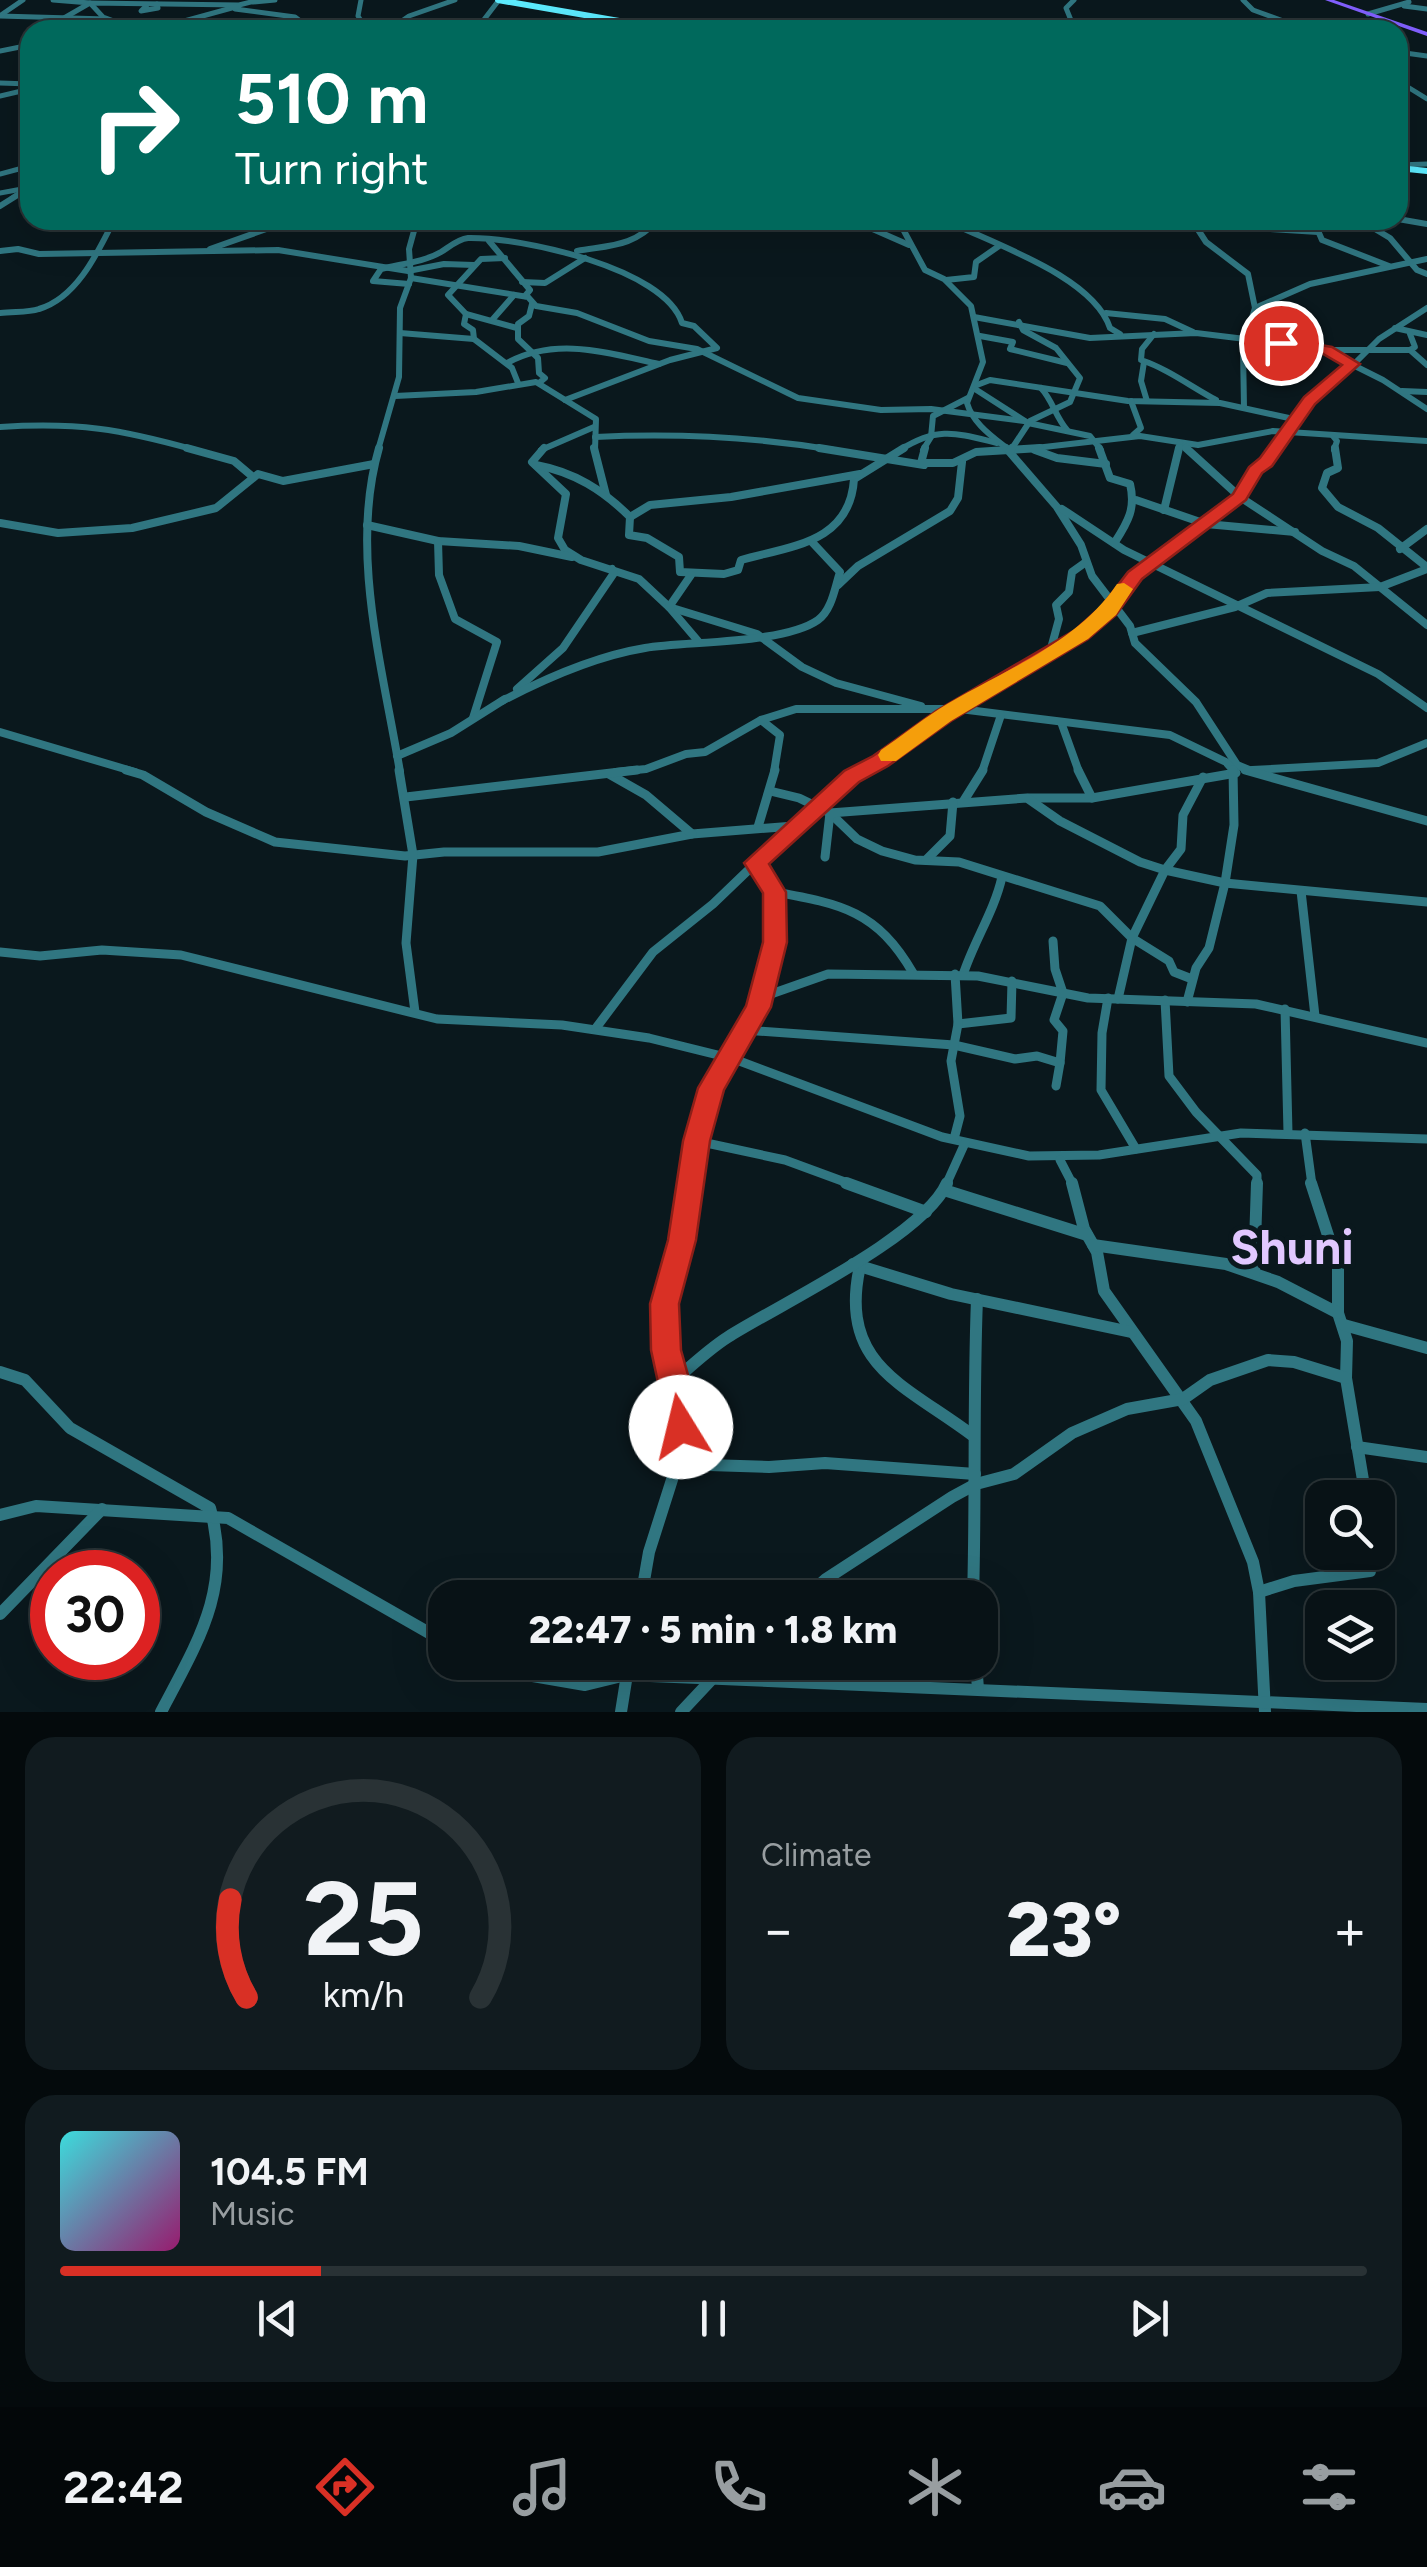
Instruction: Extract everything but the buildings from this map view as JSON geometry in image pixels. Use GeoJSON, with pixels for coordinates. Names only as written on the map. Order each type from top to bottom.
{"type":"FeatureCollection","features":[{"type":"Feature","properties":{"kind":"highway"},"geometry":{"type":"LineString","coordinates":[[1328,0],[1386,20]]}},
{"type":"Feature","properties":{"kind":"main road"},"geometry":{"type":"LineString","coordinates":[[498,0],[613,20]]}},
{"type":"Feature","properties":{"kind":"street"},"geometry":{"type":"LineString","coordinates":[[4,0],[11,10]]}},
{"type":"Feature","properties":{"kind":"street"},"geometry":{"type":"LineString","coordinates":[[0,16],[23,0]]}},
{"type":"Feature","properties":{"kind":"street"},"geometry":{"type":"LineString","coordinates":[[53,0],[147,5],[140,10],[151,12],[158,8],[156,2],[242,5]]}},
{"type":"Feature","properties":{"kind":"street"},"geometry":{"type":"LineString","coordinates":[[234,9],[255,1],[276,0]]}},
{"type":"Feature","properties":{"kind":"street"},"geometry":{"type":"LineString","coordinates":[[403,20],[455,0]]}},
{"type":"Feature","properties":{"kind":"street"},"geometry":{"type":"LineString","coordinates":[[1243,0],[1253,10],[1280,20]]}},
{"type":"Feature","properties":{"kind":"street"},"geometry":{"type":"LineString","coordinates":[[1380,0],[1427,8]]}},
{"type":"Feature","properties":{"kind":"street"},"geometry":{"type":"LineString","coordinates":[[1365,13],[1397,2],[1419,1],[1427,8]]}},
{"type":"Feature","properties":{"kind":"street"},"geometry":{"type":"LineString","coordinates":[[64,18],[91,2]]}},
{"type":"Feature","properties":{"kind":"street"},"geometry":{"type":"LineString","coordinates":[[91,2],[107,19]]}},
{"type":"Feature","properties":{"kind":"street"},"geometry":{"type":"LineString","coordinates":[[213,12],[222,4]]}},
{"type":"Feature","properties":{"kind":"street"},"geometry":{"type":"LineString","coordinates":[[183,20],[234,9],[300,20]]}},
{"type":"Feature","properties":{"kind":"street"},"geometry":{"type":"LineString","coordinates":[[0,16],[116,20]]}},
{"type":"Feature","properties":{"kind":"street"},"geometry":{"type":"LineString","coordinates":[[0,312],[45,308],[74,283],[108,230]]}},
{"type":"Feature","properties":{"kind":"street"},"geometry":{"type":"LineString","coordinates":[[202,252],[264,230]]}},
{"type":"Feature","properties":{"kind":"street"},"geometry":{"type":"LineString","coordinates":[[412,230],[410,278],[400,308],[395,396],[374,464],[368,525],[373,608],[413,855],[406,944],[415,1012]]}},
{"type":"Feature","properties":{"kind":"street"},"geometry":{"type":"LineString","coordinates":[[474,266],[444,264],[410,278],[373,282],[381,268],[436,256],[463,238],[571,251],[621,247],[648,230]]}},
{"type":"Feature","properties":{"kind":"street"},"geometry":{"type":"LineString","coordinates":[[876,230],[909,244]]}},
{"type":"Feature","properties":{"kind":"street"},"geometry":{"type":"LineString","coordinates":[[905,230],[925,270],[936,271],[954,294],[971,306],[983,362],[968,410],[1058,507],[1081,545],[1086,562],[1140,649],[1196,702],[1240,772],[1225,884],[1209,948],[1192,979],[1188,1002]]}},
{"type":"Feature","properties":{"kind":"street"},"geometry":{"type":"LineString","coordinates":[[966,230],[1081,287],[1106,313],[1110,328],[1120,334]]}},
{"type":"Feature","properties":{"kind":"street"},"geometry":{"type":"LineString","coordinates":[[1199,230],[1199,237],[1251,277],[1255,308],[1244,347],[1244,408]]}},
{"type":"Feature","properties":{"kind":"street"},"geometry":{"type":"LineString","coordinates":[[1303,230],[1318,232],[1326,243],[1392,266]]}},
{"type":"Feature","properties":{"kind":"street"},"geometry":{"type":"LineString","coordinates":[[1379,230],[1418,272],[1427,274]]}},
{"type":"Feature","properties":{"kind":"street"},"geometry":{"type":"LineString","coordinates":[[487,239],[530,290],[525,296]]}},
{"type":"Feature","properties":{"kind":"street"},"geometry":{"type":"LineString","coordinates":[[0,243],[4,251],[34,254],[278,250],[381,268],[410,278],[532,298],[530,315],[517,328]]}},
{"type":"Feature","properties":{"kind":"street"},"geometry":{"type":"LineString","coordinates":[[946,280],[974,277],[976,262],[999,246]]}},
{"type":"Feature","properties":{"kind":"street"},"geometry":{"type":"LineString","coordinates":[[565,400],[660,364],[717,348],[694,326],[682,323],[677,307],[655,291],[571,251]]}},
{"type":"Feature","properties":{"kind":"street"},"geometry":{"type":"LineString","coordinates":[[504,258],[485,258],[448,295],[466,314],[517,328]]}},
{"type":"Feature","properties":{"kind":"street"},"geometry":{"type":"LineString","coordinates":[[522,282],[544,283],[585,258]]}},
{"type":"Feature","properties":{"kind":"street"},"geometry":{"type":"LineString","coordinates":[[1255,308],[1310,284],[1427,259]]}},
{"type":"Feature","properties":{"kind":"street"},"geometry":{"type":"LineString","coordinates":[[492,319],[514,295]]}},
{"type":"Feature","properties":{"kind":"street"},"geometry":{"type":"LineString","coordinates":[[532,304],[576,314],[639,338],[704,353],[798,398],[882,410],[944,411],[1090,434],[1100,442],[1110,478],[1130,484],[1136,500],[1134,513],[1115,542]]}},
{"type":"Feature","properties":{"kind":"street"},"geometry":{"type":"LineString","coordinates":[[596,1028],[653,952],[713,904],[816,806],[852,776],[1082,634],[1151,562],[1240,497],[1255,470],[1266,462],[1314,396],[1364,352],[1427,308]]}},
{"type":"Feature","properties":{"kind":"street"},"geometry":{"type":"LineString","coordinates":[[1106,313],[1171,321],[1196,333]]}},
{"type":"Feature","properties":{"kind":"street"},"geometry":{"type":"LineString","coordinates":[[466,314],[464,324],[473,330],[474,339]]}},
{"type":"Feature","properties":{"kind":"street"},"geometry":{"type":"LineString","coordinates":[[974,317],[1019,322],[1090,338],[1196,333],[1364,352],[1410,350],[1415,347],[1410,334]]}},
{"type":"Feature","properties":{"kind":"street"},"geometry":{"type":"LineString","coordinates":[[1010,452],[1026,422],[1070,402],[1079,376],[1041,335],[1023,330],[1019,322]]}},
{"type":"Feature","properties":{"kind":"street"},"geometry":{"type":"LineString","coordinates":[[517,328],[520,344],[538,358],[539,373],[544,378],[539,383]]}},
{"type":"Feature","properties":{"kind":"street"},"geometry":{"type":"LineString","coordinates":[[1395,328],[1427,335]]}},
{"type":"Feature","properties":{"kind":"street"},"geometry":{"type":"LineString","coordinates":[[400,333],[474,339],[506,363],[518,383]]}},
{"type":"Feature","properties":{"kind":"street"},"geometry":{"type":"LineString","coordinates":[[1154,334],[1140,358],[1167,369],[1173,377],[1220,403]]}},
{"type":"Feature","properties":{"kind":"street"},"geometry":{"type":"LineString","coordinates":[[980,336],[1009,338],[1014,342],[1010,349],[1067,364]]}},
{"type":"Feature","properties":{"kind":"street"},"geometry":{"type":"LineString","coordinates":[[1324,350],[1400,390],[1427,409]]}},
{"type":"Feature","properties":{"kind":"street"},"geometry":{"type":"LineString","coordinates":[[1410,350],[1427,366]]}},
{"type":"Feature","properties":{"kind":"street"},"geometry":{"type":"LineString","coordinates":[[506,363],[528,351],[595,352],[660,364]]}},
{"type":"Feature","properties":{"kind":"street"},"geometry":{"type":"LineString","coordinates":[[1144,362],[1140,381],[1147,401]]}},
{"type":"Feature","properties":{"kind":"street"},"geometry":{"type":"LineString","coordinates":[[925,465],[920,460],[931,435],[931,419],[990,380],[1131,400],[1220,403],[1298,420]]}},
{"type":"Feature","properties":{"kind":"street"},"geometry":{"type":"LineString","coordinates":[[395,396],[476,392],[539,383],[596,419],[606,494]]}},
{"type":"Feature","properties":{"kind":"street"},"geometry":{"type":"LineString","coordinates":[[1040,387],[1052,399],[1052,410],[1067,430]]}},
{"type":"Feature","properties":{"kind":"street"},"geometry":{"type":"LineString","coordinates":[[974,390],[998,400],[1026,422]]}},
{"type":"Feature","properties":{"kind":"street"},"geometry":{"type":"LineString","coordinates":[[1400,390],[1427,392]]}},
{"type":"Feature","properties":{"kind":"street"},"geometry":{"type":"LineString","coordinates":[[1131,400],[1141,428],[1131,436]]}},
{"type":"Feature","properties":{"kind":"street"},"geometry":{"type":"LineString","coordinates":[[0,427],[65,423],[128,431],[234,461],[253,476]]}},
{"type":"Feature","properties":{"kind":"street"},"geometry":{"type":"LineString","coordinates":[[536,464],[576,475],[606,494],[630,517],[629,535],[648,538],[679,557],[680,572],[724,574],[738,570],[742,560],[811,541],[848,516],[854,480],[860,474],[931,435],[952,431],[998,443]]}},
{"type":"Feature","properties":{"kind":"street"},"geometry":{"type":"LineString","coordinates":[[577,558],[565,550],[558,538],[566,494],[532,458],[542,447],[595,432],[780,442],[925,465],[962,462],[976,452],[1010,452],[1131,436],[1215,444],[1255,433],[1289,431],[1427,442]]}},
{"type":"Feature","properties":{"kind":"street"},"geometry":{"type":"LineString","coordinates":[[1331,434],[1338,442],[1334,450],[1338,464],[1327,473],[1322,488],[1338,507],[1378,528],[1427,568]]}},
{"type":"Feature","properties":{"kind":"street"},"geometry":{"type":"LineString","coordinates":[[1180,443],[1240,497],[1354,566],[1427,625]]}},
{"type":"Feature","properties":{"kind":"street"},"geometry":{"type":"LineString","coordinates":[[1164,510],[1180,443]]}},
{"type":"Feature","properties":{"kind":"street"},"geometry":{"type":"LineString","coordinates":[[1032,449],[1057,458],[1106,464]]}},
{"type":"Feature","properties":{"kind":"street"},"geometry":{"type":"LineString","coordinates":[[836,587],[858,566],[950,511],[958,498],[962,462]]}},
{"type":"Feature","properties":{"kind":"street"},"geometry":{"type":"LineString","coordinates":[[0,523],[58,533],[132,528],[216,508],[258,474],[283,481],[374,464]]}},
{"type":"Feature","properties":{"kind":"street"},"geometry":{"type":"LineString","coordinates":[[630,517],[650,505],[732,497],[860,474]]}},
{"type":"Feature","properties":{"kind":"street"},"geometry":{"type":"LineString","coordinates":[[1136,500],[1206,524],[1295,532]]}},
{"type":"Feature","properties":{"kind":"street"},"geometry":{"type":"LineString","coordinates":[[1058,507],[1235,607],[1378,674],[1427,708]]}},
{"type":"Feature","properties":{"kind":"street"},"geometry":{"type":"LineString","coordinates":[[368,525],[438,541],[519,546],[612,569],[639,579],[698,642]]}},
{"type":"Feature","properties":{"kind":"street"},"geometry":{"type":"LineString","coordinates":[[1400,549],[1427,529]]}},
{"type":"Feature","properties":{"kind":"street"},"geometry":{"type":"LineString","coordinates":[[438,541],[439,575],[454,618],[470,626],[477,636],[497,642],[473,719]]}},
{"type":"Feature","properties":{"kind":"street"},"geometry":{"type":"LineString","coordinates":[[397,756],[529,687],[636,650],[786,633],[818,620],[830,604],[840,572],[811,541]]}},
{"type":"Feature","properties":{"kind":"street"},"geometry":{"type":"LineString","coordinates":[[1050,652],[1059,619],[1056,605],[1069,592],[1072,572],[1086,562]]}},
{"type":"Feature","properties":{"kind":"street"},"geometry":{"type":"LineString","coordinates":[[1132,632],[1235,607],[1266,593],[1380,586],[1427,568]]}},
{"type":"Feature","properties":{"kind":"street"},"geometry":{"type":"LineString","coordinates":[[502,701],[563,648],[614,573],[612,569]]}},
{"type":"Feature","properties":{"kind":"street"},"geometry":{"type":"LineString","coordinates":[[669,608],[692,575]]}},
{"type":"Feature","properties":{"kind":"street"},"geometry":{"type":"LineString","coordinates":[[669,608],[757,634],[818,676],[931,710]]}},
{"type":"Feature","properties":{"kind":"street"},"geometry":{"type":"LineString","coordinates":[[406,797],[646,769],[686,754],[705,752],[761,720],[796,709],[960,709],[1170,734],[1240,772],[1427,821]]}},
{"type":"Feature","properties":{"kind":"street"},"geometry":{"type":"LineString","coordinates":[[926,860],[950,836],[958,802],[986,766],[992,732],[1002,714]]}},
{"type":"Feature","properties":{"kind":"street"},"geometry":{"type":"LineString","coordinates":[[758,827],[770,791],[780,735],[761,720]]}},
{"type":"Feature","properties":{"kind":"street"},"geometry":{"type":"LineString","coordinates":[[1061,722],[1080,769],[1080,779],[1092,798]]}},
{"type":"Feature","properties":{"kind":"street"},"geometry":{"type":"LineString","coordinates":[[0,732],[143,775],[206,812],[275,842],[413,855],[598,852],[692,834],[794,826]]}},
{"type":"Feature","properties":{"kind":"street"},"geometry":{"type":"LineString","coordinates":[[830,813],[1026,798],[1092,798],[1240,772],[1378,763],[1427,744]]}},
{"type":"Feature","properties":{"kind":"street"},"geometry":{"type":"LineString","coordinates":[[606,773],[646,795],[692,834]]}},
{"type":"Feature","properties":{"kind":"street"},"geometry":{"type":"LineString","coordinates":[[1136,1149],[1101,1090],[1102,1033],[1132,938],[1165,870],[1181,849],[1183,816],[1203,777]]}},
{"type":"Feature","properties":{"kind":"street"},"geometry":{"type":"LineString","coordinates":[[770,791],[830,813],[869,845],[899,857],[959,862],[1100,906],[1132,938],[1163,956],[1174,972],[1192,979]]}},
{"type":"Feature","properties":{"kind":"street"},"geometry":{"type":"LineString","coordinates":[[1026,798],[1060,821],[1140,862],[1165,870],[1225,884],[1427,902]]}},
{"type":"Feature","properties":{"kind":"street"},"geometry":{"type":"LineString","coordinates":[[825,858],[830,813]]}},
{"type":"Feature","properties":{"kind":"street"},"geometry":{"type":"LineString","coordinates":[[756,863],[775,892],[775,942],[758,1007]]}},
{"type":"Feature","properties":{"kind":"street"},"geometry":{"type":"LineString","coordinates":[[674,1381],[724,1339],[856,1265],[926,1212],[944,1190],[960,1141],[960,1116],[950,1061],[958,1024],[959,974],[976,938],[990,920],[1002,877]]}},
{"type":"Feature","properties":{"kind":"street"},"geometry":{"type":"LineString","coordinates":[[1300,891],[1315,1016]]}},
{"type":"Feature","properties":{"kind":"street"},"geometry":{"type":"LineString","coordinates":[[775,892],[870,917],[893,938],[913,972]]}},
{"type":"Feature","properties":{"kind":"street"},"geometry":{"type":"LineString","coordinates":[[1054,941],[1054,969],[1062,992],[1054,1020],[1063,1032],[1056,1086]]}},
{"type":"Feature","properties":{"kind":"street"},"geometry":{"type":"LineString","coordinates":[[0,952],[50,956],[75,950],[131,950],[202,958],[282,982],[460,1023],[516,1022],[596,1028],[692,1047],[960,1141],[1005,1153],[1060,1160],[1219,1134],[1305,1133],[1426,1142]]}},
{"type":"Feature","properties":{"kind":"street"},"geometry":{"type":"LineString","coordinates":[[645,1580],[677,1464],[681,1427],[666,1350],[665,1304],[682,1240],[696,1141],[712,1088],[758,1007],[771,994],[828,974],[959,974],[1113,998],[1232,1002],[1285,1009],[1427,1043]]}},
{"type":"Feature","properties":{"kind":"street"},"geometry":{"type":"LineString","coordinates":[[958,1024],[1012,1018],[1012,982]]}},
{"type":"Feature","properties":{"kind":"street"},"geometry":{"type":"LineString","coordinates":[[1165,1000],[1170,1076],[1257,1175],[1254,1273]]}},
{"type":"Feature","properties":{"kind":"street"},"geometry":{"type":"LineString","coordinates":[[1285,1009],[1288,1133]]}},
{"type":"Feature","properties":{"kind":"street"},"geometry":{"type":"LineString","coordinates":[[744,1030],[954,1045],[1015,1059],[1037,1056],[1060,1063]]}},
{"type":"Feature","properties":{"kind":"street"},"geometry":{"type":"LineString","coordinates":[[1305,1133],[1308,1172],[1338,1266],[1346,1378],[1363,1480]]}},
{"type":"Feature","properties":{"kind":"street"},"geometry":{"type":"LineString","coordinates":[[696,1141],[785,1160],[926,1212]]}},
{"type":"Feature","properties":{"kind":"street"},"geometry":{"type":"LineString","coordinates":[[1060,1160],[1076,1191],[1104,1291],[1183,1399],[1210,1454],[1252,1562],[1260,1592],[1264,1707]]}},
{"type":"Feature","properties":{"kind":"street"},"geometry":{"type":"LineString","coordinates":[[944,1190],[1090,1240],[1173,1252],[1254,1273],[1341,1319],[1427,1348]]}},
{"type":"Feature","properties":{"kind":"street"},"geometry":{"type":"LineString","coordinates":[[856,1265],[977,1299],[1131,1332]]}},
{"type":"Feature","properties":{"kind":"street"},"geometry":{"type":"LineString","coordinates":[[856,1265],[853,1316],[865,1353],[910,1392],[972,1435]]}},
{"type":"Feature","properties":{"kind":"street"},"geometry":{"type":"LineString","coordinates":[[974,1580],[972,1435],[977,1299]]}},
{"type":"Feature","properties":{"kind":"street"},"geometry":{"type":"LineString","coordinates":[[1183,1399],[1186,1392],[1200,1383],[1269,1359],[1346,1378]]}},
{"type":"Feature","properties":{"kind":"street"},"geometry":{"type":"LineString","coordinates":[[0,1372],[25,1380],[70,1428],[202,1502],[214,1518],[220,1582],[203,1628],[162,1712]]}},
{"type":"Feature","properties":{"kind":"street"},"geometry":{"type":"LineString","coordinates":[[677,1464],[752,1467],[824,1462],[975,1479],[1014,1474],[1072,1433],[1101,1418],[1126,1409],[1183,1399]]}},
{"type":"Feature","properties":{"kind":"street"},"geometry":{"type":"LineString","coordinates":[[1357,1446],[1427,1457]]}},
{"type":"Feature","properties":{"kind":"street"},"geometry":{"type":"LineString","coordinates":[[829,1580],[975,1479]]}},
{"type":"Feature","properties":{"kind":"street"},"geometry":{"type":"LineString","coordinates":[[0,1515],[36,1506],[228,1518],[304,1558],[336,1582],[428,1633]]}},
{"type":"Feature","properties":{"kind":"street"},"geometry":{"type":"LineString","coordinates":[[0,1614],[102,1509]]}},
{"type":"Feature","properties":{"kind":"street"},"geometry":{"type":"LineString","coordinates":[[1260,1592],[1294,1581],[1370,1570]]}},
{"type":"Feature","properties":{"kind":"street"},"geometry":{"type":"LineString","coordinates":[[556,1680],[584,1685],[598,1680]]}},
{"type":"Feature","properties":{"kind":"street"},"geometry":{"type":"LineString","coordinates":[[621,1712],[626,1680]]}},
{"type":"Feature","properties":{"kind":"street"},"geometry":{"type":"LineString","coordinates":[[681,1712],[708,1680]]}},
{"type":"Feature","properties":{"kind":"street"},"geometry":{"type":"LineString","coordinates":[[783,1680],[1264,1707],[1427,1710]]}},
{"type":"Feature","properties":{"kind":"street"},"geometry":{"type":"LineString","coordinates":[[977,1680],[978,1688]]}},
{"type":"Feature","properties":{"kind":"slow traffic"},"geometry":{"type":"LineString","coordinates":[[888,755],[943,716],[1082,634],[1109,610],[1124,589]]}},
{"type":"Feature","properties":{"kind":"district","name":"Shuni"},"geometry":{"type":"Point","coordinates":[1292,1247]}},
{"type":"Feature","properties":{"kind":"route"},"geometry":{"type":"LineString","coordinates":[[681,1427],[679,1400],[666,1350],[665,1304],[682,1240],[696,1141],[712,1088],[758,1007],[775,942],[775,892],[756,863],[778,839],[852,776],[943,716],[1082,634],[1151,562],[1240,497],[1249,487],[1255,470],[1297,423],[1309,401],[1352,364],[1327,350],[1281,343]]}}]}
